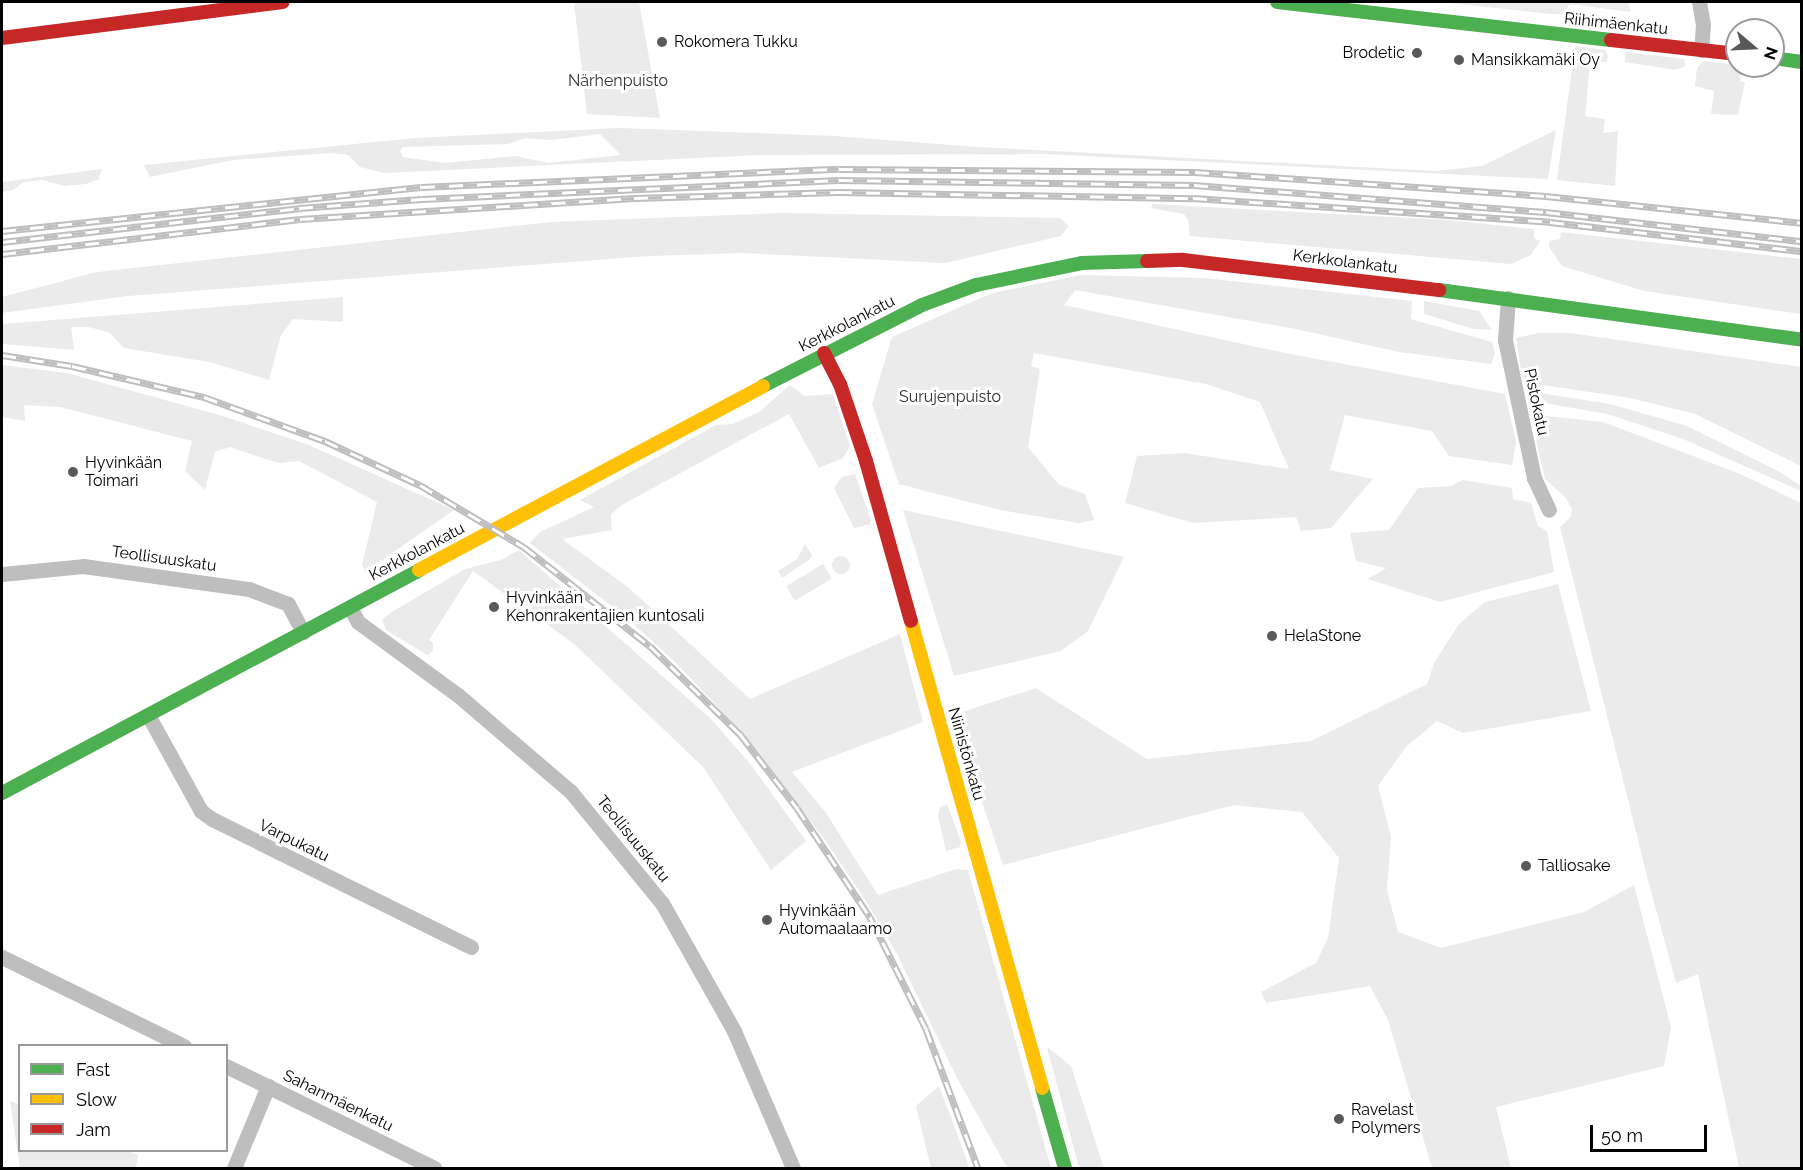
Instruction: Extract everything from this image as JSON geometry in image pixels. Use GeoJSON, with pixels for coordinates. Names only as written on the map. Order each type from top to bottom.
{"type":"FeatureCollection","features":[{"type":"Feature","properties":{"kind":"main road"},"geometry":{"type":"LineString","coordinates":[[2,38],[284,2]]}},
{"type":"Feature","properties":{"kind":"main road","name":"Riihimäenkatu"},"geometry":{"type":"LineString","coordinates":[[1277,2],[1725,53]]}},
{"type":"Feature","properties":{"kind":"main road"},"geometry":{"type":"LineString","coordinates":[[1785,60],[1802,62]]}},
{"type":"Feature","properties":{"kind":"main road","name":"Kerkkolankatu"},"geometry":{"type":"LineString","coordinates":[[2,793],[824,353],[921,305],[976,285],[1048,268],[1114,260],[1225,264],[1508,298],[1802,340]]}},
{"type":"Feature","properties":{"kind":"main road","name":"Niinistönkatu"},"geometry":{"type":"LineString","coordinates":[[824,353],[856,427],[1065,1168]]}},
{"type":"Feature","properties":{"kind":"street"},"geometry":{"type":"LineString","coordinates":[[1699,2],[1703,24],[1701,50]]}},
{"type":"Feature","properties":{"kind":"street","name":"Pistokatu"},"geometry":{"type":"LineString","coordinates":[[1508,298],[1503,333],[1534,478],[1549,510]]}},
{"type":"Feature","properties":{"kind":"street","name":"Teollisuuskatu"},"geometry":{"type":"LineString","coordinates":[[2,574],[83,566],[249,589],[288,604],[303,632]]}},
{"type":"Feature","properties":{"kind":"street","name":"Teollisuuskatu"},"geometry":{"type":"LineString","coordinates":[[350,607],[358,622],[459,696],[571,792],[662,903],[734,1031],[793,1168]]}},
{"type":"Feature","properties":{"kind":"street","name":"Varpukatu"},"geometry":{"type":"LineString","coordinates":[[148,715],[201,811],[212,819],[471,947]]}},
{"type":"Feature","properties":{"kind":"street"},"geometry":{"type":"LineString","coordinates":[[2,957],[180,1044]]}},
{"type":"Feature","properties":{"kind":"street","name":"Sahanmäenkatu"},"geometry":{"type":"LineString","coordinates":[[228,1067],[434,1168]]}},
{"type":"Feature","properties":{"kind":"street"},"geometry":{"type":"LineString","coordinates":[[234,1168],[268,1086]]}},
{"type":"Feature","properties":{"kind":"green space","name":"Närhenpuisto"},"geometry":{"type":"Polygon","coordinates":[[[574,2],[639,2],[660,118],[587,114],[574,2]]]}},
{"type":"Feature","properties":{"kind":"green space"},"geometry":{"type":"Polygon","coordinates":[[[1441,2],[1628,2],[1631,12],[1570,4],[1562,14],[1551,14],[1441,2]]]}},
{"type":"Feature","properties":{"kind":"green space"},"geometry":{"type":"Polygon","coordinates":[[[1575,46],[1606,50],[1608,56],[1607,62],[1590,62],[1585,116],[1605,119],[1603,133],[1618,131],[1615,186],[1557,180],[1575,46]]]}},
{"type":"Feature","properties":{"kind":"green space"},"geometry":{"type":"Polygon","coordinates":[[[1625,52],[1684,59],[1685,66],[1676,70],[1625,62],[1625,52]]]}},
{"type":"Feature","properties":{"kind":"green space"},"geometry":{"type":"Polygon","coordinates":[[[1703,61],[1725,64],[1725,78],[1740,78],[1740,81],[1745,82],[1738,115],[1711,114],[1714,91],[1695,86],[1697,68],[1703,61]]]}},
{"type":"Feature","properties":{"kind":"green space"},"geometry":{"type":"Polygon","coordinates":[[[619,128],[835,136],[978,147],[1436,171],[1482,166],[1556,130],[1548,179],[1044,154],[761,155],[384,173],[360,167],[348,155],[330,153],[233,160],[150,177],[144,165],[415,138],[619,128]],[[600,134],[551,140],[526,138],[508,144],[403,147],[400,151],[403,157],[445,163],[516,156],[548,163],[621,155],[600,134]]]}},
{"type":"Feature","properties":{"kind":"green space"},"geometry":{"type":"Polygon","coordinates":[[[102,169],[99,179],[86,184],[64,186],[43,180],[24,182],[13,190],[2,192],[2,182],[102,169]]]}},
{"type":"Feature","properties":{"kind":"green space"},"geometry":{"type":"Polygon","coordinates":[[[1152,204],[1448,220],[1534,229],[1534,238],[1540,241],[1531,255],[1511,264],[1190,236],[1188,220],[1184,214],[1151,208],[1152,204]]]}},
{"type":"Feature","properties":{"kind":"green space"},"geometry":{"type":"Polygon","coordinates":[[[784,213],[1060,218],[1069,226],[1061,236],[945,263],[743,253],[649,256],[128,296],[2,313],[2,297],[97,272],[552,222],[784,213]]]}},
{"type":"Feature","properties":{"kind":"green space"},"geometry":{"type":"Polygon","coordinates":[[[1561,232],[1801,259],[1801,314],[1644,291],[1562,266],[1549,247],[1549,241],[1560,239],[1561,232]]]}},
{"type":"Feature","properties":{"kind":"green space","name":"Surujenpuisto"},"geometry":{"type":"Polygon","coordinates":[[[1081,275],[1204,278],[1412,301],[1411,319],[1492,342],[1495,353],[1491,364],[1399,352],[1296,329],[1075,290],[1064,305],[1285,353],[1505,394],[1516,443],[1512,465],[1449,456],[1432,431],[1345,415],[1330,470],[1373,479],[1331,528],[1301,531],[1296,517],[1193,523],[1125,503],[1137,456],[1184,453],[1289,469],[1260,402],[1206,384],[1034,353],[1031,366],[1040,369],[1028,447],[1058,484],[1085,494],[1094,520],[1079,523],[1000,510],[899,484],[872,404],[892,337],[992,293],[1081,275]]]}},
{"type":"Feature","properties":{"kind":"green space"},"geometry":{"type":"Polygon","coordinates":[[[343,297],[343,322],[293,319],[281,335],[269,380],[209,362],[124,348],[110,333],[89,327],[71,327],[74,350],[2,344],[2,324],[343,297]]]}},
{"type":"Feature","properties":{"kind":"green space"},"geometry":{"type":"Polygon","coordinates":[[[1424,301],[1479,311],[1492,330],[1474,329],[1424,314],[1424,301]]]}},
{"type":"Feature","properties":{"kind":"green space"},"geometry":{"type":"Polygon","coordinates":[[[1539,333],[1571,333],[1801,367],[1801,466],[1695,414],[1630,398],[1523,382],[1516,338],[1539,333]]]}},
{"type":"Feature","properties":{"kind":"green space"},"geometry":{"type":"Polygon","coordinates":[[[2,365],[67,373],[223,416],[309,445],[454,510],[365,572],[362,565],[377,502],[299,461],[278,463],[230,447],[215,452],[205,490],[185,471],[192,441],[60,407],[24,405],[25,421],[2,417],[2,365]]]}},
{"type":"Feature","properties":{"kind":"green space"},"geometry":{"type":"Polygon","coordinates":[[[790,385],[804,396],[833,394],[850,446],[843,458],[819,468],[789,414],[622,505],[611,514],[612,530],[562,539],[628,587],[750,699],[900,634],[923,722],[792,772],[826,813],[878,895],[956,869],[968,870],[1051,1168],[1007,1168],[957,1078],[897,954],[866,901],[825,840],[747,738],[675,662],[628,619],[530,543],[540,532],[594,507],[580,500],[716,425],[733,424],[759,412],[790,385]]]}},
{"type":"Feature","properties":{"kind":"green space"},"geometry":{"type":"Polygon","coordinates":[[[1527,391],[1610,404],[1687,426],[1780,472],[1801,486],[1801,491],[1683,439],[1607,414],[1539,402],[1528,396],[1527,391]]]}},
{"type":"Feature","properties":{"kind":"green space"},"geometry":{"type":"Polygon","coordinates":[[[1545,416],[1603,422],[1738,473],[1801,503],[1801,1168],[1739,1168],[1698,974],[1676,983],[1560,527],[1571,517],[1572,509],[1566,498],[1545,479],[1540,458],[1534,429],[1545,416]]]}},
{"type":"Feature","properties":{"kind":"green space"},"geometry":{"type":"Polygon","coordinates":[[[855,474],[871,520],[870,524],[854,528],[834,488],[842,477],[855,474]]]}},
{"type":"Feature","properties":{"kind":"green space"},"geometry":{"type":"Polygon","coordinates":[[[1463,480],[1512,488],[1513,499],[1531,503],[1538,526],[1547,531],[1554,572],[1440,602],[1368,579],[1386,568],[1356,561],[1350,533],[1389,530],[1418,488],[1451,486],[1463,480]]]}},
{"type":"Feature","properties":{"kind":"green space"},"geometry":{"type":"Polygon","coordinates":[[[903,510],[1124,557],[1088,631],[1061,651],[954,676],[903,510]]]}},
{"type":"Feature","properties":{"kind":"green space"},"geometry":{"type":"Polygon","coordinates":[[[805,544],[812,555],[809,560],[782,578],[778,571],[797,559],[805,544]]]}},
{"type":"Feature","properties":{"kind":"green space"},"geometry":{"type":"Polygon","coordinates":[[[519,550],[710,718],[752,766],[806,841],[771,870],[703,767],[573,643],[473,571],[429,640],[433,643],[433,651],[427,655],[386,630],[382,620],[390,613],[465,569],[501,560],[519,550]]]}},
{"type":"Feature","properties":{"kind":"green space"},"geometry":{"type":"Polygon","coordinates":[[[841,556],[847,559],[850,565],[847,571],[841,574],[835,571],[832,565],[835,559],[841,556]]]}},
{"type":"Feature","properties":{"kind":"green space"},"geometry":{"type":"Polygon","coordinates":[[[823,564],[832,579],[795,601],[786,586],[823,564]]]}},
{"type":"Feature","properties":{"kind":"green space"},"geometry":{"type":"Polygon","coordinates":[[[1558,584],[1591,711],[1463,733],[1437,721],[1406,747],[1378,786],[1391,837],[1387,890],[1398,932],[1441,948],[1584,912],[1634,885],[1671,1027],[1664,1066],[1496,1107],[1511,1168],[1432,1168],[1388,1020],[1370,986],[1266,1003],[1261,992],[1316,963],[1328,938],[1339,858],[1302,812],[1234,805],[1003,865],[953,715],[1036,688],[1147,759],[1311,741],[1427,684],[1434,663],[1459,624],[1485,602],[1558,584]]]}},
{"type":"Feature","properties":{"kind":"green space"},"geometry":{"type":"Polygon","coordinates":[[[947,804],[961,842],[960,847],[946,851],[938,816],[940,807],[947,804]]]}},
{"type":"Feature","properties":{"kind":"green space"},"geometry":{"type":"Polygon","coordinates":[[[1047,1047],[1071,1066],[1104,1168],[1079,1168],[1047,1047]]]}},
{"type":"Feature","properties":{"kind":"green space"},"geometry":{"type":"Polygon","coordinates":[[[939,1086],[969,1168],[931,1168],[916,1106],[939,1086]]]}},
{"type":"Feature","properties":{"kind":"green space"},"geometry":{"type":"Polygon","coordinates":[[[10,1101],[18,1104],[18,1152],[130,1152],[138,1155],[136,1168],[20,1168],[10,1101]]]}},
{"type":"Feature","properties":{"kind":"railway"},"geometry":{"type":"LineString","coordinates":[[2,231],[421,187],[839,169],[1195,172],[1546,196],[1802,223]]}},
{"type":"Feature","properties":{"kind":"railway"},"geometry":{"type":"LineString","coordinates":[[2,242],[299,208],[422,199],[839,180],[1194,185],[1546,212],[1802,241]]}},
{"type":"Feature","properties":{"kind":"railway"},"geometry":{"type":"LineString","coordinates":[[2,254],[300,219],[634,198],[838,192],[1193,198],[1550,222],[1802,251]]}},
{"type":"Feature","properties":{"kind":"railway"},"geometry":{"type":"LineString","coordinates":[[2,355],[72,366],[204,397],[325,441],[420,485],[524,547],[650,646],[740,734],[797,808],[870,917],[926,1029],[978,1168]]}},
{"type":"Feature","properties":{"kind":"traffic: fast"},"geometry":{"type":"LineString","coordinates":[[1277,2],[1611,40]]}},
{"type":"Feature","properties":{"kind":"traffic: fast"},"geometry":{"type":"LineString","coordinates":[[1785,60],[1802,62]]}},
{"type":"Feature","properties":{"kind":"traffic: fast"},"geometry":{"type":"LineString","coordinates":[[763,386],[922,305],[976,285],[1082,263],[1147,261]]}},
{"type":"Feature","properties":{"kind":"traffic: fast"},"geometry":{"type":"LineString","coordinates":[[1439,290],[1802,340]]}},
{"type":"Feature","properties":{"kind":"traffic: fast"},"geometry":{"type":"LineString","coordinates":[[2,793],[419,570]]}},
{"type":"Feature","properties":{"kind":"traffic: fast"},"geometry":{"type":"LineString","coordinates":[[1042,1088],[1065,1168]]}},
{"type":"Feature","properties":{"kind":"traffic: slow"},"geometry":{"type":"LineString","coordinates":[[419,570],[763,386]]}},
{"type":"Feature","properties":{"kind":"traffic: slow"},"geometry":{"type":"LineString","coordinates":[[911,621],[1042,1088]]}},
{"type":"Feature","properties":{"kind":"traffic: jam"},"geometry":{"type":"LineString","coordinates":[[2,38],[283,2]]}},
{"type":"Feature","properties":{"kind":"traffic: jam"},"geometry":{"type":"LineString","coordinates":[[1611,40],[1725,53]]}},
{"type":"Feature","properties":{"kind":"traffic: jam"},"geometry":{"type":"LineString","coordinates":[[1147,261],[1183,260],[1439,290]]}},
{"type":"Feature","properties":{"kind":"traffic: jam"},"geometry":{"type":"LineString","coordinates":[[824,353],[840,384],[866,461],[911,621]]}},
{"type":"Feature","properties":{"kind":"place","name":"Rokomera Tukku"},"geometry":{"type":"Point","coordinates":[662,42]}},
{"type":"Feature","properties":{"kind":"place","name":"Brodetic"},"geometry":{"type":"Point","coordinates":[1417,53]}},
{"type":"Feature","properties":{"kind":"place","name":"Mansikkamäki Oy"},"geometry":{"type":"Point","coordinates":[1459,60]}},
{"type":"Feature","properties":{"kind":"place","name":"Hyvinkään Toimari"},"geometry":{"type":"Point","coordinates":[73,472]}},
{"type":"Feature","properties":{"kind":"place","name":"Hyvinkään Kehonrakentajien kuntosali"},"geometry":{"type":"Point","coordinates":[494,607]}},
{"type":"Feature","properties":{"kind":"place","name":"HelaStone"},"geometry":{"type":"Point","coordinates":[1272,636]}},
{"type":"Feature","properties":{"kind":"place","name":"Talliosake"},"geometry":{"type":"Point","coordinates":[1526,866]}},
{"type":"Feature","properties":{"kind":"place","name":"Hyvinkään Automaalaamo"},"geometry":{"type":"Point","coordinates":[767,920]}},
{"type":"Feature","properties":{"kind":"place","name":"Ravelast Polymers"},"geometry":{"type":"Point","coordinates":[1339,1119]}}]}
